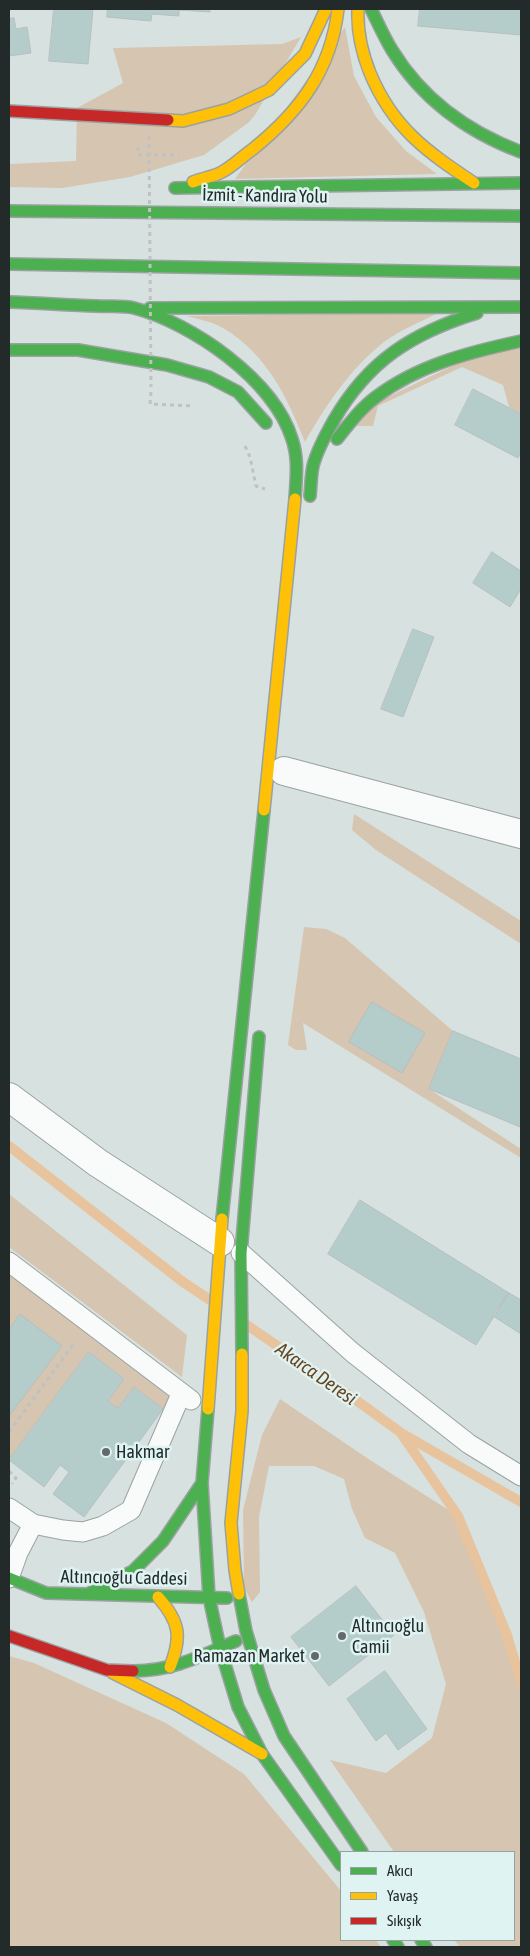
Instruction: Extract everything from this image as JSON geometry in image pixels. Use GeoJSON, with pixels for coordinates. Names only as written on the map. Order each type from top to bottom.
{"type":"FeatureCollection","features":[{"type":"Feature","properties":{"kind":"main road"},"geometry":{"type":"LineString","coordinates":[[9,111],[183,121],[229,109],[269,90],[304,54],[326,9]]}},
{"type":"Feature","properties":{"kind":"main road"},"geometry":{"type":"LineString","coordinates":[[338,9],[338,19],[332,45],[320,74],[303,101],[268,138],[222,172],[170,189],[521,183]]}},
{"type":"Feature","properties":{"kind":"main road"},"geometry":{"type":"LineString","coordinates":[[358,9],[357,24],[360,46],[374,86],[395,121],[425,150],[474,183]]}},
{"type":"Feature","properties":{"kind":"main road"},"geometry":{"type":"LineString","coordinates":[[371,9],[396,56],[428,97],[467,127],[501,146],[521,152]]}},
{"type":"Feature","properties":{"kind":"main road"},"geometry":{"type":"LineString","coordinates":[[103,212],[139,200]]}},
{"type":"Feature","properties":{"kind":"main road","name":"İzmit - Kandıra Yolu"},"geometry":{"type":"LineString","coordinates":[[9,211],[521,216]]}},
{"type":"Feature","properties":{"kind":"main road"},"geometry":{"type":"LineString","coordinates":[[9,264],[521,273]]}},
{"type":"Feature","properties":{"kind":"main road"},"geometry":{"type":"LineString","coordinates":[[9,302],[133,308],[521,306]]}},
{"type":"Feature","properties":{"kind":"main road"},"geometry":{"type":"LineString","coordinates":[[500,306],[458,319],[411,340],[375,366],[346,400],[326,435],[313,466],[309,507],[320,470],[337,438],[375,398],[414,374],[452,359],[521,341]]}},
{"type":"Feature","properties":{"kind":"main road"},"geometry":{"type":"LineString","coordinates":[[133,308],[174,323],[211,344],[245,370],[275,405],[292,437],[297,457],[295,499],[230,1247],[242,1411],[231,1523],[240,1605],[264,1690],[284,1736],[361,1851]]}},
{"type":"Feature","properties":{"kind":"main road"},"geometry":{"type":"LineString","coordinates":[[9,350],[78,350],[168,365],[209,377],[238,392],[266,423],[270,432]]}},
{"type":"Feature","properties":{"kind":"main road"},"geometry":{"type":"LineString","coordinates":[[284,466],[295,499]]}},
{"type":"Feature","properties":{"kind":"main road"},"geometry":{"type":"LineString","coordinates":[[260,1027],[206,1409],[202,1483],[209,1597],[220,1648],[238,1708],[262,1754],[340,1864]]}},
{"type":"Feature","properties":{"kind":"main road"},"geometry":{"type":"LineString","coordinates":[[87,1595],[139,1565],[163,1541],[202,1483]]}},
{"type":"Feature","properties":{"kind":"main road","name":"Altıncıoğlu Caddesi"},"geometry":{"type":"LineString","coordinates":[[9,1578],[46,1593],[209,1597],[225,1598],[240,1605]]}},
{"type":"Feature","properties":{"kind":"main road"},"geometry":{"type":"LineString","coordinates":[[158,1597],[168,1609],[177,1629],[178,1647],[170,1667]]}},
{"type":"Feature","properties":{"kind":"main road"},"geometry":{"type":"LineString","coordinates":[[107,1670],[153,1671],[183,1664],[235,1642],[246,1631]]}},
{"type":"Feature","properties":{"kind":"main road"},"geometry":{"type":"LineString","coordinates":[[9,1636],[107,1670],[178,1705],[262,1754]]}},
{"type":"Feature","properties":{"kind":"street"},"geometry":{"type":"LineString","coordinates":[[284,771],[521,834]]}},
{"type":"Feature","properties":{"kind":"street"},"geometry":{"type":"LineString","coordinates":[[9,1097],[98,1163],[230,1247]]}},
{"type":"Feature","properties":{"kind":"lane"},"geometry":{"type":"LineString","coordinates":[[230,1247],[353,1353],[469,1444],[521,1476]]}},
{"type":"Feature","properties":{"kind":"lane"},"geometry":{"type":"LineString","coordinates":[[9,1262],[182,1394],[206,1409]]}},
{"type":"Feature","properties":{"kind":"lane"},"geometry":{"type":"LineString","coordinates":[[9,1508],[33,1524],[83,1532],[103,1526],[131,1510],[182,1394]]}},
{"type":"Feature","properties":{"kind":"lane"},"geometry":{"type":"LineString","coordinates":[[9,1578],[18,1553],[33,1524]]}},
{"type":"Feature","properties":{"kind":"path"},"geometry":{"type":"LineString","coordinates":[[149,136],[150,404],[198,406]]}},
{"type":"Feature","properties":{"kind":"path"},"geometry":{"type":"LineString","coordinates":[[9,1432],[80,1336]]}},
{"type":"Feature","properties":{"kind":"path"},"geometry":{"type":"LineString","coordinates":[[9,1471],[16,1478],[9,1488]]}},
{"type":"Feature","properties":{"kind":"shaded area"},"geometry":{"type":"Polygon","coordinates":[[[345,27],[354,76],[376,117],[406,151],[437,174],[235,179],[345,27]]]}},
{"type":"Feature","properties":{"kind":"shaded area"},"geometry":{"type":"Polygon","coordinates":[[[301,37],[255,115],[248,123],[204,155],[130,177],[62,188],[9,187],[9,164],[76,161],[77,108],[123,83],[113,48],[282,44],[301,37]]]}},
{"type":"Feature","properties":{"kind":"shaded area"},"geometry":{"type":"Polygon","coordinates":[[[438,313],[410,326],[384,342],[360,364],[340,388],[305,442],[283,393],[264,364],[252,350],[223,328],[187,316],[438,313]]]}},
{"type":"Feature","properties":{"kind":"shaded area"},"geometry":{"type":"Polygon","coordinates":[[[521,347],[521,414],[509,407],[503,385],[462,367],[378,406],[373,426],[356,426],[379,401],[463,361],[521,347]]]}},
{"type":"Feature","properties":{"kind":"shaded area"},"geometry":{"type":"Polygon","coordinates":[[[354,814],[521,921],[521,944],[376,850],[352,830],[354,814]]]}},
{"type":"Feature","properties":{"kind":"shaded area"},"geometry":{"type":"Polygon","coordinates":[[[304,927],[326,929],[345,938],[453,1031],[429,1089],[521,1149],[521,1158],[303,1023],[307,1050],[296,1050],[288,1045],[304,927]]]}},
{"type":"Feature","properties":{"kind":"shaded area"},"geometry":{"type":"Polygon","coordinates":[[[9,1194],[187,1335],[182,1377],[9,1247],[9,1194]]]}},
{"type":"Feature","properties":{"kind":"shaded area"},"geometry":{"type":"Polygon","coordinates":[[[9,1274],[172,1398],[163,1409],[134,1387],[118,1408],[108,1401],[124,1379],[89,1352],[9,1460],[9,1274]]]}},
{"type":"Feature","properties":{"kind":"shaded area"},"geometry":{"type":"Polygon","coordinates":[[[280,1399],[370,1460],[458,1516],[507,1635],[521,1683],[521,1947],[460,1947],[455,1941],[515,1941],[515,1851],[393,1851],[330,1760],[386,1773],[432,1738],[446,1684],[424,1612],[395,1553],[365,1538],[352,1509],[344,1479],[314,1466],[269,1466],[259,1517],[260,1592],[252,1602],[244,1588],[243,1510],[262,1435],[280,1399]]]}},
{"type":"Feature","properties":{"kind":"shaded area"},"geometry":{"type":"Polygon","coordinates":[[[9,1656],[34,1663],[166,1723],[244,1774],[340,1890],[340,1941],[377,1941],[381,1947],[9,1947],[9,1656]]]}},
{"type":"Feature","properties":{"kind":"building"},"geometry":{"type":"Polygon","coordinates":[[[54,9],[93,9],[88,64],[49,61],[54,9]]]}},
{"type":"Feature","properties":{"kind":"building"},"geometry":{"type":"Polygon","coordinates":[[[108,9],[210,9],[210,12],[179,10],[179,16],[152,14],[151,21],[107,17],[108,9]]]}},
{"type":"Feature","properties":{"kind":"building"},"geometry":{"type":"Polygon","coordinates":[[[420,9],[521,9],[521,35],[418,26],[420,9]]]}},
{"type":"Feature","properties":{"kind":"building"},"geometry":{"type":"Polygon","coordinates":[[[14,18],[16,29],[27,27],[31,53],[9,56],[9,19],[14,18]]]}},
{"type":"Feature","properties":{"kind":"building"},"geometry":{"type":"Polygon","coordinates":[[[473,389],[521,414],[521,451],[518,458],[455,425],[473,389]]]}},
{"type":"Feature","properties":{"kind":"building"},"geometry":{"type":"Polygon","coordinates":[[[492,552],[521,571],[521,589],[510,607],[473,583],[492,552]]]}},
{"type":"Feature","properties":{"kind":"building"},"geometry":{"type":"Polygon","coordinates":[[[413,629],[434,637],[403,717],[381,709],[413,629]]]}},
{"type":"Feature","properties":{"kind":"building"},"geometry":{"type":"Polygon","coordinates":[[[372,1002],[425,1033],[402,1073],[349,1042],[372,1002]]]}},
{"type":"Feature","properties":{"kind":"building"},"geometry":{"type":"Polygon","coordinates":[[[453,1031],[521,1059],[520,1127],[429,1089],[453,1031]]]}},
{"type":"Feature","properties":{"kind":"building"},"geometry":{"type":"Polygon","coordinates":[[[360,1200],[509,1293],[476,1345],[328,1254],[360,1200]]]}},
{"type":"Feature","properties":{"kind":"building"},"geometry":{"type":"Polygon","coordinates":[[[509,1293],[521,1300],[521,1334],[493,1316],[509,1293]]]}},
{"type":"Feature","properties":{"kind":"building"},"geometry":{"type":"Polygon","coordinates":[[[20,1314],[62,1346],[9,1416],[9,1330],[20,1314]]]}},
{"type":"Feature","properties":{"kind":"building"},"geometry":{"type":"Polygon","coordinates":[[[89,1352],[124,1379],[108,1401],[118,1408],[134,1387],[163,1409],[84,1517],[53,1494],[69,1472],[60,1465],[44,1487],[9,1460],[89,1352]]]}},
{"type":"Feature","properties":{"kind":"building","name":"Altıncıoğlu Camii"},"geometry":{"type":"Polygon","coordinates":[[[356,1586],[394,1635],[329,1686],[291,1637],[356,1586]]]}},
{"type":"Feature","properties":{"kind":"building"},"geometry":{"type":"Polygon","coordinates":[[[385,1671],[427,1729],[398,1750],[386,1733],[376,1741],[347,1699],[385,1671]]]}},
{"type":"Feature","properties":{"kind":"waterway","name":"Akarca Deresi"},"geometry":{"type":"LineString","coordinates":[[9,1146],[183,1282],[213,1302]]}},
{"type":"Feature","properties":{"kind":"waterway","name":"Akarca Deresi"},"geometry":{"type":"LineString","coordinates":[[244,1323],[400,1432],[458,1516],[507,1635],[521,1683]]}},
{"type":"Feature","properties":{"kind":"waterway"},"geometry":{"type":"LineString","coordinates":[[403,1434],[521,1502]]}},
{"type":"Feature","properties":{"kind":"traffic: fast"},"geometry":{"type":"LineString","coordinates":[[371,9],[389,45],[404,68],[432,99],[483,135],[521,152]]}},
{"type":"Feature","properties":{"kind":"traffic: fast"},"geometry":{"type":"LineString","coordinates":[[175,188],[521,183]]}},
{"type":"Feature","properties":{"kind":"traffic: fast"},"geometry":{"type":"LineString","coordinates":[[9,211],[521,216]]}},
{"type":"Feature","properties":{"kind":"traffic: fast"},"geometry":{"type":"LineString","coordinates":[[9,264],[521,273]]}},
{"type":"Feature","properties":{"kind":"traffic: fast"},"geometry":{"type":"LineString","coordinates":[[9,302],[129,307],[181,326],[205,340],[249,376],[268,396],[282,417],[292,439],[296,454],[295,499]]}},
{"type":"Feature","properties":{"kind":"traffic: fast"},"geometry":{"type":"LineString","coordinates":[[150,308],[521,307]]}},
{"type":"Feature","properties":{"kind":"traffic: fast"},"geometry":{"type":"LineString","coordinates":[[310,496],[313,466],[319,448],[347,399],[362,381],[377,365],[412,340],[432,330],[477,313]]}},
{"type":"Feature","properties":{"kind":"traffic: fast"},"geometry":{"type":"LineString","coordinates":[[337,439],[355,416],[371,401],[409,376],[464,355],[521,341]]}},
{"type":"Feature","properties":{"kind":"traffic: fast"},"geometry":{"type":"LineString","coordinates":[[9,350],[78,350],[167,365],[209,377],[238,392],[266,423]]}},
{"type":"Feature","properties":{"kind":"traffic: fast"},"geometry":{"type":"LineString","coordinates":[[222,1219],[264,810]]}},
{"type":"Feature","properties":{"kind":"traffic: fast"},"geometry":{"type":"LineString","coordinates":[[242,1354],[241,1253],[259,1037]]}},
{"type":"Feature","properties":{"kind":"traffic: fast"},"geometry":{"type":"LineString","coordinates":[[208,1409],[202,1483],[209,1597],[220,1648],[238,1707],[262,1754],[340,1864]]}},
{"type":"Feature","properties":{"kind":"traffic: fast"},"geometry":{"type":"LineString","coordinates":[[90,1593],[133,1571],[163,1541],[202,1483]]}},
{"type":"Feature","properties":{"kind":"traffic: fast"},"geometry":{"type":"LineString","coordinates":[[9,1578],[46,1593],[227,1598]]}},
{"type":"Feature","properties":{"kind":"traffic: fast"},"geometry":{"type":"LineString","coordinates":[[239,1594],[246,1631],[264,1690],[284,1736],[361,1851]]}},
{"type":"Feature","properties":{"kind":"traffic: fast"},"geometry":{"type":"LineString","coordinates":[[133,1671],[174,1665],[199,1657],[236,1641]]}},
{"type":"Feature","properties":{"kind":"traffic: fast"},"geometry":{"type":"LineString","coordinates":[[394,1941],[398,1947]]}},
{"type":"Feature","properties":{"kind":"traffic: fast"},"geometry":{"type":"LineString","coordinates":[[422,1941],[426,1947]]}},
{"type":"Feature","properties":{"kind":"traffic: slow"},"geometry":{"type":"LineString","coordinates":[[168,120],[183,121],[229,109],[269,90],[305,54],[326,9]]}},
{"type":"Feature","properties":{"kind":"traffic: slow"},"geometry":{"type":"LineString","coordinates":[[193,182],[219,174],[230,167],[270,135],[299,104],[311,88],[328,51],[338,9]]}},
{"type":"Feature","properties":{"kind":"traffic: slow"},"geometry":{"type":"LineString","coordinates":[[358,9],[359,34],[365,58],[370,73],[389,109],[400,124],[426,149],[474,183]]}},
{"type":"Feature","properties":{"kind":"traffic: slow"},"geometry":{"type":"LineString","coordinates":[[264,810],[295,499]]}},
{"type":"Feature","properties":{"kind":"traffic: slow"},"geometry":{"type":"LineString","coordinates":[[208,1409],[222,1219]]}},
{"type":"Feature","properties":{"kind":"traffic: slow"},"geometry":{"type":"LineString","coordinates":[[239,1594],[231,1523],[242,1411],[242,1354]]}},
{"type":"Feature","properties":{"kind":"traffic: slow"},"geometry":{"type":"LineString","coordinates":[[158,1597],[171,1614],[177,1630],[176,1647],[170,1667]]}},
{"type":"Feature","properties":{"kind":"traffic: slow"},"geometry":{"type":"LineString","coordinates":[[113,1673],[177,1705],[262,1754]]}},
{"type":"Feature","properties":{"kind":"traffic: jam"},"geometry":{"type":"LineString","coordinates":[[9,111],[168,120]]}},
{"type":"Feature","properties":{"kind":"traffic: jam"},"geometry":{"type":"LineString","coordinates":[[9,1636],[107,1670],[133,1671]]}},
{"type":"Feature","properties":{"kind":"place","name":"Hakmar"},"geometry":{"type":"Point","coordinates":[106,1452]}},
{"type":"Feature","properties":{"kind":"place","name":"Altıncıoğlu Camii"},"geometry":{"type":"Point","coordinates":[342,1636]}},
{"type":"Feature","properties":{"kind":"place","name":"Ramazan Market"},"geometry":{"type":"Point","coordinates":[315,1656]}}]}
